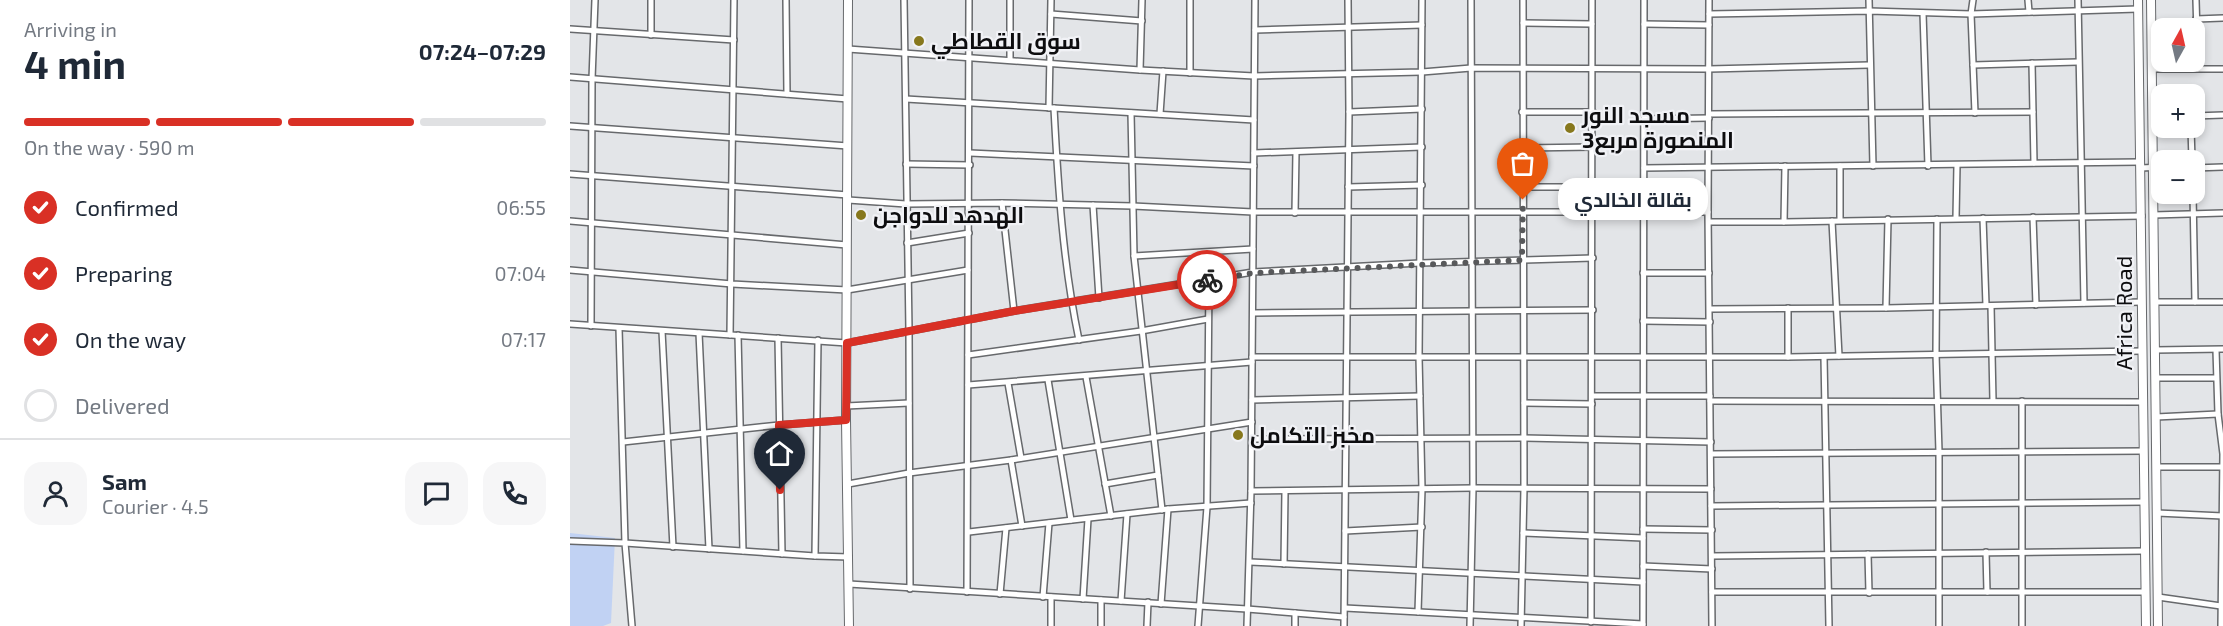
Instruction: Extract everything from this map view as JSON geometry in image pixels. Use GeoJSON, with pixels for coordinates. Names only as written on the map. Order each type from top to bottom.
{"type":"FeatureCollection","features":[{"type":"Feature","properties":{"kind":"street"},"geometry":{"type":"LineString","coordinates":[[591,326],[592,79],[595,0]]}},
{"type":"Feature","properties":{"kind":"street"},"geometry":{"type":"LineString","coordinates":[[651,0],[651,35]]}},
{"type":"Feature","properties":{"kind":"street"},"geometry":{"type":"LineString","coordinates":[[730,335],[734,0]]}},
{"type":"Feature","properties":{"kind":"street"},"geometry":{"type":"LineString","coordinates":[[786,0],[787,94]]}},
{"type":"Feature","properties":{"kind":"street"},"geometry":{"type":"LineString","coordinates":[[848,0],[846,420],[849,626]]}},
{"type":"Feature","properties":{"kind":"street"},"geometry":{"type":"LineString","coordinates":[[903,0],[909,330],[910,589]]}},
{"type":"Feature","properties":{"kind":"street"},"geometry":{"type":"LineString","coordinates":[[967,592],[969,0]]}},
{"type":"Feature","properties":{"kind":"street"},"geometry":{"type":"LineString","coordinates":[[1010,0],[1010,60]]}},
{"type":"Feature","properties":{"kind":"street"},"geometry":{"type":"LineString","coordinates":[[1051,0],[1049,63],[1051,108],[1057,158],[1059,205],[1071,303],[1079,340]]}},
{"type":"Feature","properties":{"kind":"street"},"geometry":{"type":"LineString","coordinates":[[1140,70],[1142,0]]}},
{"type":"Feature","properties":{"kind":"street"},"geometry":{"type":"LineString","coordinates":[[1190,0],[1190,73]]}},
{"type":"Feature","properties":{"kind":"street"},"geometry":{"type":"LineString","coordinates":[[1247,626],[1252,439],[1255,0]]}},
{"type":"Feature","properties":{"kind":"street"},"geometry":{"type":"LineString","coordinates":[[1344,626],[1349,150],[1348,0]]}},
{"type":"Feature","properties":{"kind":"street"},"geometry":{"type":"LineString","coordinates":[[1418,612],[1422,527],[1419,357],[1422,0]]}},
{"type":"Feature","properties":{"kind":"street"},"geometry":{"type":"LineString","coordinates":[[1470,626],[1473,488],[1471,0]]}},
{"type":"Feature","properties":{"kind":"street"},"geometry":{"type":"LineString","coordinates":[[1521,626],[1524,488],[1523,0]]}},
{"type":"Feature","properties":{"kind":"street"},"geometry":{"type":"LineString","coordinates":[[1591,622],[1592,0]]}},
{"type":"Feature","properties":{"kind":"street"},"geometry":{"type":"LineString","coordinates":[[1344,608],[1643,625],[1644,0]]}},
{"type":"Feature","properties":{"kind":"street"},"geometry":{"type":"LineString","coordinates":[[1709,0],[1708,212],[1712,626]]}},
{"type":"Feature","properties":{"kind":"street"},"geometry":{"type":"LineString","coordinates":[[1869,0],[1873,166]]}},
{"type":"Feature","properties":{"kind":"street"},"geometry":{"type":"LineString","coordinates":[[1973,0],[1971,14],[1974,113]]}},
{"type":"Feature","properties":{"kind":"street"},"geometry":{"type":"LineString","coordinates":[[2028,0],[2029,12]]}},
{"type":"Feature","properties":{"kind":"street"},"geometry":{"type":"LineString","coordinates":[[2078,0],[2084,303]]}},
{"type":"Feature","properties":{"kind":"street","name":"Africa Road"},"geometry":{"type":"LineString","coordinates":[[2151,0],[2151,18]]}},
{"type":"Feature","properties":{"kind":"street"},"geometry":{"type":"LineString","coordinates":[[2196,0],[2196,18]]}},
{"type":"Feature","properties":{"kind":"street"},"geometry":{"type":"LineString","coordinates":[[1709,14],[1869,11],[1971,14],[2079,10],[2138,4]]}},
{"type":"Feature","properties":{"kind":"street","name":"Africa Road"},"geometry":{"type":"LineString","coordinates":[[2138,4],[2146,626]]}},
{"type":"Feature","properties":{"kind":"street"},"geometry":{"type":"LineString","coordinates":[[1923,13],[1928,166]]}},
{"type":"Feature","properties":{"kind":"street"},"geometry":{"type":"LineString","coordinates":[[1051,14],[1142,21]]}},
{"type":"Feature","properties":{"kind":"street"},"geometry":{"type":"LineString","coordinates":[[2205,19],[2223,18]]}},
{"type":"Feature","properties":{"kind":"street"},"geometry":{"type":"LineString","coordinates":[[1523,23],[1592,24]]}},
{"type":"Feature","properties":{"kind":"street"},"geometry":{"type":"LineString","coordinates":[[1644,24],[1709,25]]}},
{"type":"Feature","properties":{"kind":"street"},"geometry":{"type":"LineString","coordinates":[[1255,30],[1422,25]]}},
{"type":"Feature","properties":{"kind":"street"},"geometry":{"type":"LineString","coordinates":[[570,29],[734,40]]}},
{"type":"Feature","properties":{"kind":"street"},"geometry":{"type":"LineString","coordinates":[[849,49],[1254,76],[1471,69],[1709,69],[1869,65]]}},
{"type":"Feature","properties":{"kind":"street"},"geometry":{"type":"LineString","coordinates":[[1972,65],[2078,62]]}},
{"type":"Feature","properties":{"kind":"street"},"geometry":{"type":"LineString","coordinates":[[2032,63],[2034,164]]}},
{"type":"Feature","properties":{"kind":"street"},"geometry":{"type":"LineString","coordinates":[[2205,69],[2223,69]]}},
{"type":"Feature","properties":{"kind":"street"},"geometry":{"type":"LineString","coordinates":[[1160,114],[1163,71]]}},
{"type":"Feature","properties":{"kind":"street"},"geometry":{"type":"LineString","coordinates":[[570,77],[848,99]]}},
{"type":"Feature","properties":{"kind":"street"},"geometry":{"type":"LineString","coordinates":[[906,99],[1254,120]]}},
{"type":"Feature","properties":{"kind":"street"},"geometry":{"type":"LineString","coordinates":[[1349,112],[1422,109]]}},
{"type":"Feature","properties":{"kind":"street"},"geometry":{"type":"LineString","coordinates":[[1522,112],[1593,112]]}},
{"type":"Feature","properties":{"kind":"street"},"geometry":{"type":"LineString","coordinates":[[1644,119],[1872,113],[2033,112]]}},
{"type":"Feature","properties":{"kind":"street"},"geometry":{"type":"LineString","coordinates":[[1131,113],[1134,256],[1158,475],[1165,510],[1161,604]]}},
{"type":"Feature","properties":{"kind":"street"},"geometry":{"type":"LineString","coordinates":[[2205,116],[2223,115]]}},
{"type":"Feature","properties":{"kind":"street"},"geometry":{"type":"LineString","coordinates":[[570,126],[848,146]]}},
{"type":"Feature","properties":{"kind":"street"},"geometry":{"type":"LineString","coordinates":[[1254,153],[1422,147]]}},
{"type":"Feature","properties":{"kind":"street"},"geometry":{"type":"LineString","coordinates":[[1523,148],[1593,147]]}},
{"type":"Feature","properties":{"kind":"street"},"geometry":{"type":"LineString","coordinates":[[1295,213],[1296,152]]}},
{"type":"Feature","properties":{"kind":"street"},"geometry":{"type":"LineString","coordinates":[[970,153],[1254,166]]}},
{"type":"Feature","properties":{"kind":"street"},"geometry":{"type":"LineString","coordinates":[[1644,168],[2080,163],[2151,166]]}},
{"type":"Feature","properties":{"kind":"street"},"geometry":{"type":"LineString","coordinates":[[906,164],[970,165]]}},
{"type":"Feature","properties":{"kind":"street"},"geometry":{"type":"LineString","coordinates":[[1956,218],[1957,165]]}},
{"type":"Feature","properties":{"kind":"street"},"geometry":{"type":"LineString","coordinates":[[1784,222],[1785,166]]}},
{"type":"Feature","properties":{"kind":"street"},"geometry":{"type":"LineString","coordinates":[[1839,220],[1840,166]]}},
{"type":"Feature","properties":{"kind":"street"},"geometry":{"type":"LineString","coordinates":[[2205,168],[2223,167]]}},
{"type":"Feature","properties":{"kind":"street"},"geometry":{"type":"LineString","coordinates":[[570,174],[848,197],[906,204],[1093,205],[1295,213],[1708,212]]}},
{"type":"Feature","properties":{"kind":"street"},"geometry":{"type":"LineString","coordinates":[[1348,187],[1422,185]]}},
{"type":"Feature","properties":{"kind":"street"},"geometry":{"type":"LineString","coordinates":[[1523,187],[1593,187]]}},
{"type":"Feature","properties":{"kind":"street"},"geometry":{"type":"LineString","coordinates":[[1002,203],[1014,311]]}},
{"type":"Feature","properties":{"kind":"street","name":"Africa Road"},"geometry":{"type":"LineString","coordinates":[[2154,204],[2158,626]]}},
{"type":"Feature","properties":{"kind":"street"},"geometry":{"type":"LineString","coordinates":[[2193,204],[2195,302]]}},
{"type":"Feature","properties":{"kind":"street"},"geometry":{"type":"LineString","coordinates":[[1093,205],[1099,298]]}},
{"type":"Feature","properties":{"kind":"street"},"geometry":{"type":"LineString","coordinates":[[2153,215],[2223,213]]}},
{"type":"Feature","properties":{"kind":"street"},"geometry":{"type":"LineString","coordinates":[[1709,222],[2142,216]]}},
{"type":"Feature","properties":{"kind":"street"},"geometry":{"type":"LineString","coordinates":[[2033,217],[2036,305]]}},
{"type":"Feature","properties":{"kind":"street"},"geometry":{"type":"LineString","coordinates":[[1983,218],[1993,401]]}},
{"type":"Feature","properties":{"kind":"street"},"geometry":{"type":"LineString","coordinates":[[1886,308],[1887,219]]}},
{"type":"Feature","properties":{"kind":"street"},"geometry":{"type":"LineString","coordinates":[[1937,219],[1939,626]]}},
{"type":"Feature","properties":{"kind":"street"},"geometry":{"type":"LineString","coordinates":[[1832,220],[1839,356]]}},
{"type":"Feature","properties":{"kind":"street"},"geometry":{"type":"LineString","coordinates":[[570,221],[848,244]]}},
{"type":"Feature","properties":{"kind":"street"},"geometry":{"type":"LineString","coordinates":[[907,243],[969,233]]}},
{"type":"Feature","properties":{"kind":"street"},"geometry":{"type":"LineString","coordinates":[[1134,256],[1253,249]]}},
{"type":"Feature","properties":{"kind":"street"},"geometry":{"type":"LineString","coordinates":[[570,324],[847,343],[1014,311],[1253,273],[1420,263],[1593,258]]}},
{"type":"Feature","properties":{"kind":"street"},"geometry":{"type":"LineString","coordinates":[[570,270],[732,284],[847,290],[968,270]]}},
{"type":"Feature","properties":{"kind":"street"},"geometry":{"type":"LineString","coordinates":[[1643,273],[1709,273]]}},
{"type":"Feature","properties":{"kind":"street"},"geometry":{"type":"LineString","coordinates":[[1198,626],[1207,507],[1209,279]]}},
{"type":"Feature","properties":{"kind":"street"},"geometry":{"type":"LineString","coordinates":[[1710,309],[1886,308],[2142,302]]}},
{"type":"Feature","properties":{"kind":"street"},"geometry":{"type":"LineString","coordinates":[[2154,302],[2223,302]]}},
{"type":"Feature","properties":{"kind":"street"},"geometry":{"type":"LineString","coordinates":[[1788,308],[1788,357]]}},
{"type":"Feature","properties":{"kind":"street"},"geometry":{"type":"LineString","coordinates":[[1253,313],[1593,310]]}},
{"type":"Feature","properties":{"kind":"street"},"geometry":{"type":"LineString","coordinates":[[968,355],[1141,331],[1208,319]]}},
{"type":"Feature","properties":{"kind":"street"},"geometry":{"type":"LineString","coordinates":[[1643,321],[1710,322]]}},
{"type":"Feature","properties":{"kind":"street"},"geometry":{"type":"LineString","coordinates":[[619,328],[625,543],[632,626]]}},
{"type":"Feature","properties":{"kind":"street"},"geometry":{"type":"LineString","coordinates":[[662,331],[673,547]]}},
{"type":"Feature","properties":{"kind":"street"},"geometry":{"type":"LineString","coordinates":[[699,333],[709,549]]}},
{"type":"Feature","properties":{"kind":"street"},"geometry":{"type":"LineString","coordinates":[[738,335],[742,429],[743,551]]}},
{"type":"Feature","properties":{"kind":"street"},"geometry":{"type":"LineString","coordinates":[[778,338],[782,554]]}},
{"type":"Feature","properties":{"kind":"street"},"geometry":{"type":"LineString","coordinates":[[815,556],[818,340]]}},
{"type":"Feature","properties":{"kind":"street"},"geometry":{"type":"LineString","coordinates":[[2155,350],[2223,349]]}},
{"type":"Feature","properties":{"kind":"street"},"geometry":{"type":"LineString","coordinates":[[2216,350],[2220,398],[2218,414],[2222,437],[2223,467],[2221,626]]}},
{"type":"Feature","properties":{"kind":"street"},"geometry":{"type":"LineString","coordinates":[[969,385],[1147,372],[1252,360],[1419,357],[1824,357],[2142,351]]}},
{"type":"Feature","properties":{"kind":"street"},"geometry":{"type":"LineString","coordinates":[[1824,357],[1829,626]]}},
{"type":"Feature","properties":{"kind":"street"},"geometry":{"type":"LineString","coordinates":[[1086,377],[1111,516]]}},
{"type":"Feature","properties":{"kind":"street"},"geometry":{"type":"LineString","coordinates":[[2156,378],[2217,378]]}},
{"type":"Feature","properties":{"kind":"street"},"geometry":{"type":"LineString","coordinates":[[1047,380],[1071,520]]}},
{"type":"Feature","properties":{"kind":"street"},"geometry":{"type":"LineString","coordinates":[[1008,383],[1020,458]]}},
{"type":"Feature","properties":{"kind":"street"},"geometry":{"type":"LineString","coordinates":[[1252,400],[1420,396]]}},
{"type":"Feature","properties":{"kind":"street"},"geometry":{"type":"LineString","coordinates":[[1592,396],[1826,402],[2142,402]]}},
{"type":"Feature","properties":{"kind":"street"},"geometry":{"type":"LineString","coordinates":[[2022,401],[2022,626]]}},
{"type":"Feature","properties":{"kind":"street"},"geometry":{"type":"LineString","coordinates":[[846,406],[909,403]]}},
{"type":"Feature","properties":{"kind":"street"},"geometry":{"type":"LineString","coordinates":[[1524,404],[1592,404]]}},
{"type":"Feature","properties":{"kind":"street"},"geometry":{"type":"LineString","coordinates":[[2156,417],[2218,414]]}},
{"type":"Feature","properties":{"kind":"street"},"geometry":{"type":"LineString","coordinates":[[623,442],[846,420]]}},
{"type":"Feature","properties":{"kind":"street"},"geometry":{"type":"LineString","coordinates":[[848,484],[1252,422]]}},
{"type":"Feature","properties":{"kind":"street"},"geometry":{"type":"LineString","coordinates":[[1252,439],[1524,438],[1711,442]]}},
{"type":"Feature","properties":{"kind":"street"},"geometry":{"type":"LineString","coordinates":[[1711,454],[2144,451]]}},
{"type":"Feature","properties":{"kind":"street"},"geometry":{"type":"LineString","coordinates":[[1011,459],[1022,526]]}},
{"type":"Feature","properties":{"kind":"street"},"geometry":{"type":"LineString","coordinates":[[2156,467],[2223,467]]}},
{"type":"Feature","properties":{"kind":"street"},"geometry":{"type":"LineString","coordinates":[[1105,484],[1158,475]]}},
{"type":"Feature","properties":{"kind":"street"},"geometry":{"type":"LineString","coordinates":[[1251,491],[1473,488],[1711,489]]}},
{"type":"Feature","properties":{"kind":"street"},"geometry":{"type":"LineString","coordinates":[[1284,564],[1285,492]]}},
{"type":"Feature","properties":{"kind":"street"},"geometry":{"type":"LineString","coordinates":[[1711,506],[2145,501]]}},
{"type":"Feature","properties":{"kind":"street"},"geometry":{"type":"LineString","coordinates":[[969,532],[1165,510],[1251,503]]}},
{"type":"Feature","properties":{"kind":"street"},"geometry":{"type":"LineString","coordinates":[[2157,513],[2223,516]]}},
{"type":"Feature","properties":{"kind":"street"},"geometry":{"type":"LineString","coordinates":[[1121,601],[1127,514]]}},
{"type":"Feature","properties":{"kind":"street"},"geometry":{"type":"LineString","coordinates":[[1083,599],[1088,519]]}},
{"type":"Feature","properties":{"kind":"street"},"geometry":{"type":"LineString","coordinates":[[1043,597],[1049,523]]}},
{"type":"Feature","properties":{"kind":"street"},"geometry":{"type":"LineString","coordinates":[[1345,531],[1422,527]]}},
{"type":"Feature","properties":{"kind":"street"},"geometry":{"type":"LineString","coordinates":[[1000,594],[1006,528]]}},
{"type":"Feature","properties":{"kind":"street"},"geometry":{"type":"LineString","coordinates":[[1643,529],[1712,530]]}},
{"type":"Feature","properties":{"kind":"street"},"geometry":{"type":"LineString","coordinates":[[1523,533],[1643,538]]}},
{"type":"Feature","properties":{"kind":"street"},"geometry":{"type":"LineString","coordinates":[[570,541],[815,556],[849,556]]}},
{"type":"Feature","properties":{"kind":"street"},"geometry":{"type":"LineString","coordinates":[[1712,556],[2145,551]]}},
{"type":"Feature","properties":{"kind":"street"},"geometry":{"type":"LineString","coordinates":[[1986,552],[1987,592]]}},
{"type":"Feature","properties":{"kind":"street"},"geometry":{"type":"LineString","coordinates":[[1868,554],[1869,593]]}},
{"type":"Feature","properties":{"kind":"street"},"geometry":{"type":"LineString","coordinates":[[1250,562],[1643,582]]}},
{"type":"Feature","properties":{"kind":"street"},"geometry":{"type":"LineString","coordinates":[[1643,566],[1712,569]]}},
{"type":"Feature","properties":{"kind":"street"},"geometry":{"type":"LineString","coordinates":[[849,584],[1148,602],[1344,617]]}},
{"type":"Feature","properties":{"kind":"street"},"geometry":{"type":"LineString","coordinates":[[1712,592],[2145,592]]}},
{"type":"Feature","properties":{"kind":"street"},"geometry":{"type":"LineString","coordinates":[[1051,597],[1051,626]]}},
{"type":"Feature","properties":{"kind":"street"},"geometry":{"type":"LineString","coordinates":[[2158,597],[2221,606]]}},
{"type":"Feature","properties":{"kind":"street"},"geometry":{"type":"LineString","coordinates":[[1101,600],[1101,626]]}},
{"type":"Feature","properties":{"kind":"street"},"geometry":{"type":"LineString","coordinates":[[1147,626],[1148,602]]}},
{"type":"Feature","properties":{"kind":"street"},"geometry":{"type":"LineString","coordinates":[[1294,613],[1295,626]]}},
{"type":"Feature","properties":{"kind":"shaded area"},"geometry":{"type":"Polygon","coordinates":[[[570,533],[615,538],[611,623],[603,626],[570,626],[570,533]]]}},
{"type":"Feature","properties":{"kind":"way so far"},"geometry":{"type":"LineString","coordinates":[[1207,280],[1253,273],[1420,263],[1522,260],[1523,200]]}},
{"type":"Feature","properties":{"kind":"place","name":"سوق القطاطي"},"geometry":{"type":"Point","coordinates":[919,41]}},
{"type":"Feature","properties":{"kind":"place","name":"مسجد النور المنصورة مربع3"},"geometry":{"type":"Point","coordinates":[1570,128]}},
{"type":"Feature","properties":{"kind":"place","name":"بقالة الخالدي"},"geometry":{"type":"Point","coordinates":[1523,200]}},
{"type":"Feature","properties":{"kind":"place","name":"الهدهد للدواجن"},"geometry":{"type":"Point","coordinates":[861,215]}},
{"type":"Feature","properties":{"kind":"place","name":"مخبز التكامل"},"geometry":{"type":"Point","coordinates":[1238,435]}},
{"type":"Feature","properties":{"kind":"route"},"geometry":{"type":"LineString","coordinates":[[780,490],[779,425],[846,420],[847,343],[1014,311],[1207,280]]}}]}
